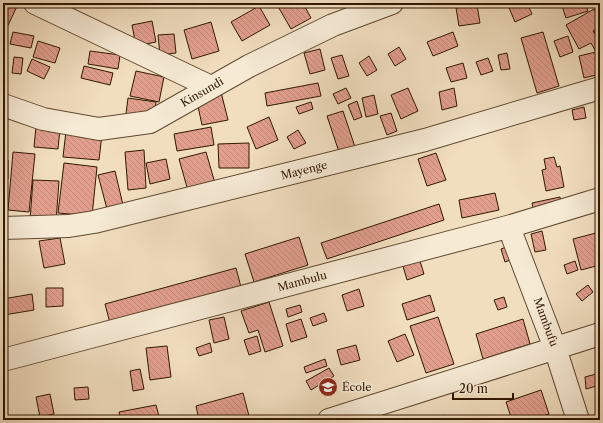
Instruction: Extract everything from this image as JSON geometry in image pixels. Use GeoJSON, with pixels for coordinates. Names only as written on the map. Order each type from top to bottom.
{"type":"FeatureCollection","features":[{"type":"Feature","properties":{"kind":"street"},"geometry":{"type":"LineString","coordinates":[[35,3],[211,87]]}},
{"type":"Feature","properties":{"kind":"street","name":"Kinsundi"},"geometry":{"type":"LineString","coordinates":[[3,105],[43,119],[99,129],[150,122],[249,66],[333,25],[392,3]]}},
{"type":"Feature","properties":{"kind":"street","name":"Mayenge"},"geometry":{"type":"LineString","coordinates":[[3,228],[69,226],[94,222],[425,140],[600,88]]}},
{"type":"Feature","properties":{"kind":"street","name":"Mambulu"},"geometry":{"type":"LineString","coordinates":[[3,360],[511,226],[600,200]]}},
{"type":"Feature","properties":{"kind":"street","name":"Mambufu"},"geometry":{"type":"LineString","coordinates":[[511,226],[513,238],[555,348],[578,420]]}},
{"type":"Feature","properties":{"kind":"street"},"geometry":{"type":"LineString","coordinates":[[330,420],[600,334]]}},
{"type":"Feature","properties":{"kind":"building"},"geometry":{"type":"Polygon","coordinates":[[[3,3],[18,4],[3,36],[3,3]]]}},
{"type":"Feature","properties":{"kind":"building"},"geometry":{"type":"Polygon","coordinates":[[[119,3],[128,3],[122,7],[119,3]]]}},
{"type":"Feature","properties":{"kind":"building"},"geometry":{"type":"Polygon","coordinates":[[[276,3],[303,3],[311,18],[291,29],[276,3]]]}},
{"type":"Feature","properties":{"kind":"building"},"geometry":{"type":"Polygon","coordinates":[[[507,3],[527,3],[532,14],[515,22],[507,3]]]}},
{"type":"Feature","properties":{"kind":"building"},"geometry":{"type":"Polygon","coordinates":[[[561,3],[585,3],[588,11],[566,18],[561,3]]]}},
{"type":"Feature","properties":{"kind":"building"},"geometry":{"type":"Polygon","coordinates":[[[477,5],[480,23],[459,26],[456,8],[477,5]]]}},
{"type":"Feature","properties":{"kind":"building"},"geometry":{"type":"Polygon","coordinates":[[[259,6],[270,25],[242,41],[231,22],[259,6]]]}},
{"type":"Feature","properties":{"kind":"building"},"geometry":{"type":"Polygon","coordinates":[[[594,9],[600,19],[600,27],[593,31],[600,43],[600,50],[596,52],[591,43],[579,49],[566,25],[594,9]]]}},
{"type":"Feature","properties":{"kind":"building"},"geometry":{"type":"Polygon","coordinates":[[[152,21],[156,42],[136,46],[132,25],[152,21]]]}},
{"type":"Feature","properties":{"kind":"building"},"geometry":{"type":"Polygon","coordinates":[[[211,22],[219,51],[192,59],[184,30],[211,22]]]}},
{"type":"Feature","properties":{"kind":"building"},"geometry":{"type":"Polygon","coordinates":[[[600,29],[600,41],[594,32],[600,29]]]}},
{"type":"Feature","properties":{"kind":"building"},"geometry":{"type":"Polygon","coordinates":[[[13,32],[34,36],[31,48],[10,44],[13,32]]]}},
{"type":"Feature","properties":{"kind":"building"},"geometry":{"type":"Polygon","coordinates":[[[453,32],[458,46],[433,56],[427,42],[453,32]]]}},
{"type":"Feature","properties":{"kind":"building"},"geometry":{"type":"Polygon","coordinates":[[[543,32],[559,86],[537,93],[521,38],[543,32]]]}},
{"type":"Feature","properties":{"kind":"building"},"geometry":{"type":"Polygon","coordinates":[[[174,34],[176,53],[160,55],[158,35],[174,34]]]}},
{"type":"Feature","properties":{"kind":"building"},"geometry":{"type":"Polygon","coordinates":[[[568,36],[573,52],[560,57],[554,41],[568,36]]]}},
{"type":"Feature","properties":{"kind":"building"},"geometry":{"type":"Polygon","coordinates":[[[38,41],[60,48],[55,63],[33,57],[38,41]]]}},
{"type":"Feature","properties":{"kind":"building"},"geometry":{"type":"Polygon","coordinates":[[[399,47],[406,59],[395,66],[388,54],[399,47]]]}},
{"type":"Feature","properties":{"kind":"building"},"geometry":{"type":"Polygon","coordinates":[[[320,49],[325,70],[310,74],[304,53],[320,49]]]}},
{"type":"Feature","properties":{"kind":"building"},"geometry":{"type":"Polygon","coordinates":[[[90,51],[120,55],[118,69],[88,64],[90,51]]]}},
{"type":"Feature","properties":{"kind":"building"},"geometry":{"type":"Polygon","coordinates":[[[596,52],[600,74],[584,78],[579,56],[596,52]]]}},
{"type":"Feature","properties":{"kind":"building"},"geometry":{"type":"Polygon","coordinates":[[[507,53],[510,69],[501,70],[498,55],[507,53]]]}},
{"type":"Feature","properties":{"kind":"building"},"geometry":{"type":"Polygon","coordinates":[[[342,55],[349,76],[338,79],[331,58],[342,55]]]}},
{"type":"Feature","properties":{"kind":"building"},"geometry":{"type":"Polygon","coordinates":[[[369,56],[377,70],[367,76],[359,63],[369,56]]]}},
{"type":"Feature","properties":{"kind":"building"},"geometry":{"type":"Polygon","coordinates":[[[14,57],[23,58],[21,74],[12,73],[14,57]]]}},
{"type":"Feature","properties":{"kind":"building"},"geometry":{"type":"Polygon","coordinates":[[[488,58],[493,71],[481,75],[476,62],[488,58]]]}},
{"type":"Feature","properties":{"kind":"building"},"geometry":{"type":"Polygon","coordinates":[[[32,59],[50,67],[44,79],[27,71],[32,59]]]}},
{"type":"Feature","properties":{"kind":"building"},"geometry":{"type":"Polygon","coordinates":[[[463,63],[467,78],[451,82],[446,68],[463,63]]]}},
{"type":"Feature","properties":{"kind":"building"},"geometry":{"type":"Polygon","coordinates":[[[84,66],[113,73],[110,85],[81,78],[84,66]]]}},
{"type":"Feature","properties":{"kind":"building"},"geometry":{"type":"Polygon","coordinates":[[[136,71],[164,77],[159,102],[130,96],[136,71]]]}},
{"type":"Feature","properties":{"kind":"building"},"geometry":{"type":"Polygon","coordinates":[[[318,83],[321,96],[267,106],[265,93],[318,83]]]}},
{"type":"Feature","properties":{"kind":"building"},"geometry":{"type":"Polygon","coordinates":[[[346,88],[351,98],[338,104],[333,94],[346,88]]]}},
{"type":"Feature","properties":{"kind":"building"},"geometry":{"type":"Polygon","coordinates":[[[408,88],[418,111],[401,119],[391,95],[408,88]]]}},
{"type":"Feature","properties":{"kind":"building"},"geometry":{"type":"Polygon","coordinates":[[[454,88],[457,106],[442,110],[439,92],[454,88]]]}},
{"type":"Feature","properties":{"kind":"building"},"geometry":{"type":"Polygon","coordinates":[[[221,92],[228,120],[202,125],[196,97],[221,92]]]}},
{"type":"Feature","properties":{"kind":"building"},"geometry":{"type":"Polygon","coordinates":[[[374,95],[378,114],[366,117],[362,98],[374,95]]]}},
{"type":"Feature","properties":{"kind":"building"},"geometry":{"type":"Polygon","coordinates":[[[128,98],[156,102],[154,118],[126,114],[128,98]]]}},
{"type":"Feature","properties":{"kind":"building"},"geometry":{"type":"Polygon","coordinates":[[[357,101],[362,117],[354,120],[348,105],[357,101]]]}},
{"type":"Feature","properties":{"kind":"building"},"geometry":{"type":"Polygon","coordinates":[[[311,102],[313,109],[299,114],[296,107],[311,102]]]}},
{"type":"Feature","properties":{"kind":"building"},"geometry":{"type":"Polygon","coordinates":[[[584,107],[586,118],[574,120],[572,110],[584,107]]]}},
{"type":"Feature","properties":{"kind":"building"},"geometry":{"type":"Polygon","coordinates":[[[343,111],[355,147],[339,152],[327,116],[343,111]]]}},
{"type":"Feature","properties":{"kind":"building"},"geometry":{"type":"Polygon","coordinates":[[[391,113],[397,131],[387,135],[380,116],[391,113]]]}},
{"type":"Feature","properties":{"kind":"building"},"geometry":{"type":"Polygon","coordinates":[[[269,117],[278,140],[256,149],[247,127],[269,117]]]}},
{"type":"Feature","properties":{"kind":"building"},"geometry":{"type":"Polygon","coordinates":[[[3,119],[6,140],[3,141],[3,119]]]}},
{"type":"Feature","properties":{"kind":"building"},"geometry":{"type":"Polygon","coordinates":[[[36,127],[60,129],[58,149],[34,147],[36,127]]]}},
{"type":"Feature","properties":{"kind":"building"},"geometry":{"type":"Polygon","coordinates":[[[211,127],[214,145],[177,151],[174,134],[211,127]]]}},
{"type":"Feature","properties":{"kind":"building"},"geometry":{"type":"Polygon","coordinates":[[[298,130],[306,143],[294,149],[287,137],[298,130]]]}},
{"type":"Feature","properties":{"kind":"building"},"geometry":{"type":"Polygon","coordinates":[[[66,131],[102,134],[99,160],[63,157],[66,131]]]}},
{"type":"Feature","properties":{"kind":"building"},"geometry":{"type":"Polygon","coordinates":[[[249,143],[249,168],[219,168],[218,144],[249,143]]]}},
{"type":"Feature","properties":{"kind":"building"},"geometry":{"type":"Polygon","coordinates":[[[144,150],[146,188],[128,190],[125,152],[144,150]]]}},
{"type":"Feature","properties":{"kind":"building"},"geometry":{"type":"Polygon","coordinates":[[[13,152],[35,154],[29,212],[8,210],[13,152]]]}},
{"type":"Feature","properties":{"kind":"building"},"geometry":{"type":"Polygon","coordinates":[[[206,152],[217,190],[190,198],[179,159],[206,152]]]}},
{"type":"Feature","properties":{"kind":"building"},"geometry":{"type":"Polygon","coordinates":[[[436,153],[446,180],[427,186],[418,159],[436,153]]]}},
{"type":"Feature","properties":{"kind":"building"},"geometry":{"type":"Polygon","coordinates":[[[554,157],[557,167],[560,166],[564,187],[546,191],[542,170],[546,169],[544,159],[554,157]]]}},
{"type":"Feature","properties":{"kind":"building"},"geometry":{"type":"Polygon","coordinates":[[[166,159],[170,179],[150,184],[146,163],[166,159]]]}},
{"type":"Feature","properties":{"kind":"building"},"geometry":{"type":"Polygon","coordinates":[[[3,160],[8,160],[8,179],[3,179],[3,160]]]}},
{"type":"Feature","properties":{"kind":"building"},"geometry":{"type":"Polygon","coordinates":[[[64,163],[97,167],[92,216],[58,213],[64,163]]]}},
{"type":"Feature","properties":{"kind":"building"},"geometry":{"type":"Polygon","coordinates":[[[115,171],[123,205],[107,209],[98,175],[115,171]]]}},
{"type":"Feature","properties":{"kind":"building"},"geometry":{"type":"Polygon","coordinates":[[[33,180],[59,181],[56,222],[30,220],[33,180]]]}},
{"type":"Feature","properties":{"kind":"building"},"geometry":{"type":"Polygon","coordinates":[[[495,193],[499,210],[462,218],[459,200],[495,193]]]}},
{"type":"Feature","properties":{"kind":"building"},"geometry":{"type":"Polygon","coordinates":[[[560,197],[562,207],[534,213],[532,203],[560,197]]]}},
{"type":"Feature","properties":{"kind":"building"},"geometry":{"type":"Polygon","coordinates":[[[439,204],[444,220],[327,259],[321,243],[439,204]]]}},
{"type":"Feature","properties":{"kind":"building"},"geometry":{"type":"Polygon","coordinates":[[[542,231],[546,250],[535,252],[531,234],[542,231]]]}},
{"type":"Feature","properties":{"kind":"building"},"geometry":{"type":"Polygon","coordinates":[[[596,233],[600,249],[600,265],[581,270],[573,239],[596,233]]]}},
{"type":"Feature","properties":{"kind":"building"},"geometry":{"type":"Polygon","coordinates":[[[299,237],[308,265],[254,282],[245,254],[299,237]]]}},
{"type":"Feature","properties":{"kind":"building"},"geometry":{"type":"Polygon","coordinates":[[[60,238],[65,264],[44,268],[39,241],[60,238]]]}},
{"type":"Feature","properties":{"kind":"building"},"geometry":{"type":"Polygon","coordinates":[[[509,246],[513,259],[505,262],[501,249],[509,246]]]}},
{"type":"Feature","properties":{"kind":"building"},"geometry":{"type":"Polygon","coordinates":[[[420,261],[424,274],[407,280],[403,266],[420,261]]]}},
{"type":"Feature","properties":{"kind":"building"},"geometry":{"type":"Polygon","coordinates":[[[575,261],[578,270],[567,274],[564,265],[575,261]]]}},
{"type":"Feature","properties":{"kind":"building"},"geometry":{"type":"Polygon","coordinates":[[[236,268],[242,291],[111,327],[105,304],[236,268]]]}},
{"type":"Feature","properties":{"kind":"building"},"geometry":{"type":"Polygon","coordinates":[[[588,285],[593,292],[582,301],[576,294],[588,285]]]}},
{"type":"Feature","properties":{"kind":"building"},"geometry":{"type":"Polygon","coordinates":[[[46,288],[63,288],[63,306],[46,307],[46,288]]]}},
{"type":"Feature","properties":{"kind":"building"},"geometry":{"type":"Polygon","coordinates":[[[359,289],[364,306],[347,311],[342,295],[359,289]]]}},
{"type":"Feature","properties":{"kind":"building"},"geometry":{"type":"Polygon","coordinates":[[[32,294],[34,310],[4,315],[3,299],[32,294]]]}},
{"type":"Feature","properties":{"kind":"building"},"geometry":{"type":"Polygon","coordinates":[[[430,295],[435,311],[407,320],[402,304],[430,295]]]}},
{"type":"Feature","properties":{"kind":"building"},"geometry":{"type":"Polygon","coordinates":[[[504,297],[507,307],[498,310],[494,300],[504,297]]]}},
{"type":"Feature","properties":{"kind":"building"},"geometry":{"type":"Polygon","coordinates":[[[269,302],[283,346],[265,352],[258,330],[249,333],[241,311],[269,302]]]}},
{"type":"Feature","properties":{"kind":"building"},"geometry":{"type":"Polygon","coordinates":[[[300,305],[302,312],[288,317],[286,309],[300,305]]]}},
{"type":"Feature","properties":{"kind":"building"},"geometry":{"type":"Polygon","coordinates":[[[324,313],[327,321],[313,326],[310,318],[324,313]]]}},
{"type":"Feature","properties":{"kind":"building"},"geometry":{"type":"Polygon","coordinates":[[[224,317],[229,339],[214,343],[209,320],[224,317]]]}},
{"type":"Feature","properties":{"kind":"building"},"geometry":{"type":"Polygon","coordinates":[[[438,317],[454,364],[426,373],[410,326],[438,317]]]}},
{"type":"Feature","properties":{"kind":"building"},"geometry":{"type":"Polygon","coordinates":[[[301,319],[307,337],[291,342],[286,324],[301,319]]]}},
{"type":"Feature","properties":{"kind":"building"},"geometry":{"type":"Polygon","coordinates":[[[523,319],[530,344],[483,359],[476,334],[523,319]]]}},
{"type":"Feature","properties":{"kind":"building"},"geometry":{"type":"Polygon","coordinates":[[[405,334],[414,355],[397,362],[388,341],[405,334]]]}},
{"type":"Feature","properties":{"kind":"building"},"geometry":{"type":"Polygon","coordinates":[[[257,336],[261,351],[249,355],[244,340],[257,336]]]}},
{"type":"Feature","properties":{"kind":"building"},"geometry":{"type":"Polygon","coordinates":[[[210,343],[212,352],[199,356],[196,348],[210,343]]]}},
{"type":"Feature","properties":{"kind":"building"},"geometry":{"type":"Polygon","coordinates":[[[356,345],[360,360],[341,365],[337,350],[356,345]]]}},
{"type":"Feature","properties":{"kind":"building"},"geometry":{"type":"Polygon","coordinates":[[[167,346],[171,377],[150,380],[146,348],[167,346]]]}},
{"type":"Feature","properties":{"kind":"building"},"geometry":{"type":"Polygon","coordinates":[[[325,359],[327,366],[306,373],[304,367],[325,359]]]}},
{"type":"Feature","properties":{"kind":"building"},"geometry":{"type":"Polygon","coordinates":[[[329,368],[334,376],[311,390],[306,381],[329,368]]]}},
{"type":"Feature","properties":{"kind":"building"},"geometry":{"type":"Polygon","coordinates":[[[140,369],[144,389],[133,391],[130,371],[140,369]]]}},
{"type":"Feature","properties":{"kind":"building"},"geometry":{"type":"Polygon","coordinates":[[[600,373],[600,385],[586,389],[585,377],[600,373]]]}},
{"type":"Feature","properties":{"kind":"building"},"geometry":{"type":"Polygon","coordinates":[[[88,387],[89,399],[75,400],[74,388],[88,387]]]}},
{"type":"Feature","properties":{"kind":"building"},"geometry":{"type":"Polygon","coordinates":[[[541,390],[549,414],[533,420],[512,420],[506,402],[541,390]]]}},
{"type":"Feature","properties":{"kind":"building"},"geometry":{"type":"Polygon","coordinates":[[[243,393],[249,416],[235,420],[199,420],[196,406],[243,393]]]}},
{"type":"Feature","properties":{"kind":"building"},"geometry":{"type":"Polygon","coordinates":[[[50,394],[54,414],[40,417],[36,397],[50,394]]]}},
{"type":"Feature","properties":{"kind":"building"},"geometry":{"type":"Polygon","coordinates":[[[156,405],[160,420],[121,420],[119,412],[156,405]]]}},
{"type":"Feature","properties":{"kind":"building"},"geometry":{"type":"Polygon","coordinates":[[[444,415],[446,420],[430,420],[444,415]]]}},
{"type":"Feature","properties":{"kind":"place","name":"École"},"geometry":{"type":"Point","coordinates":[328,387]}}]}
